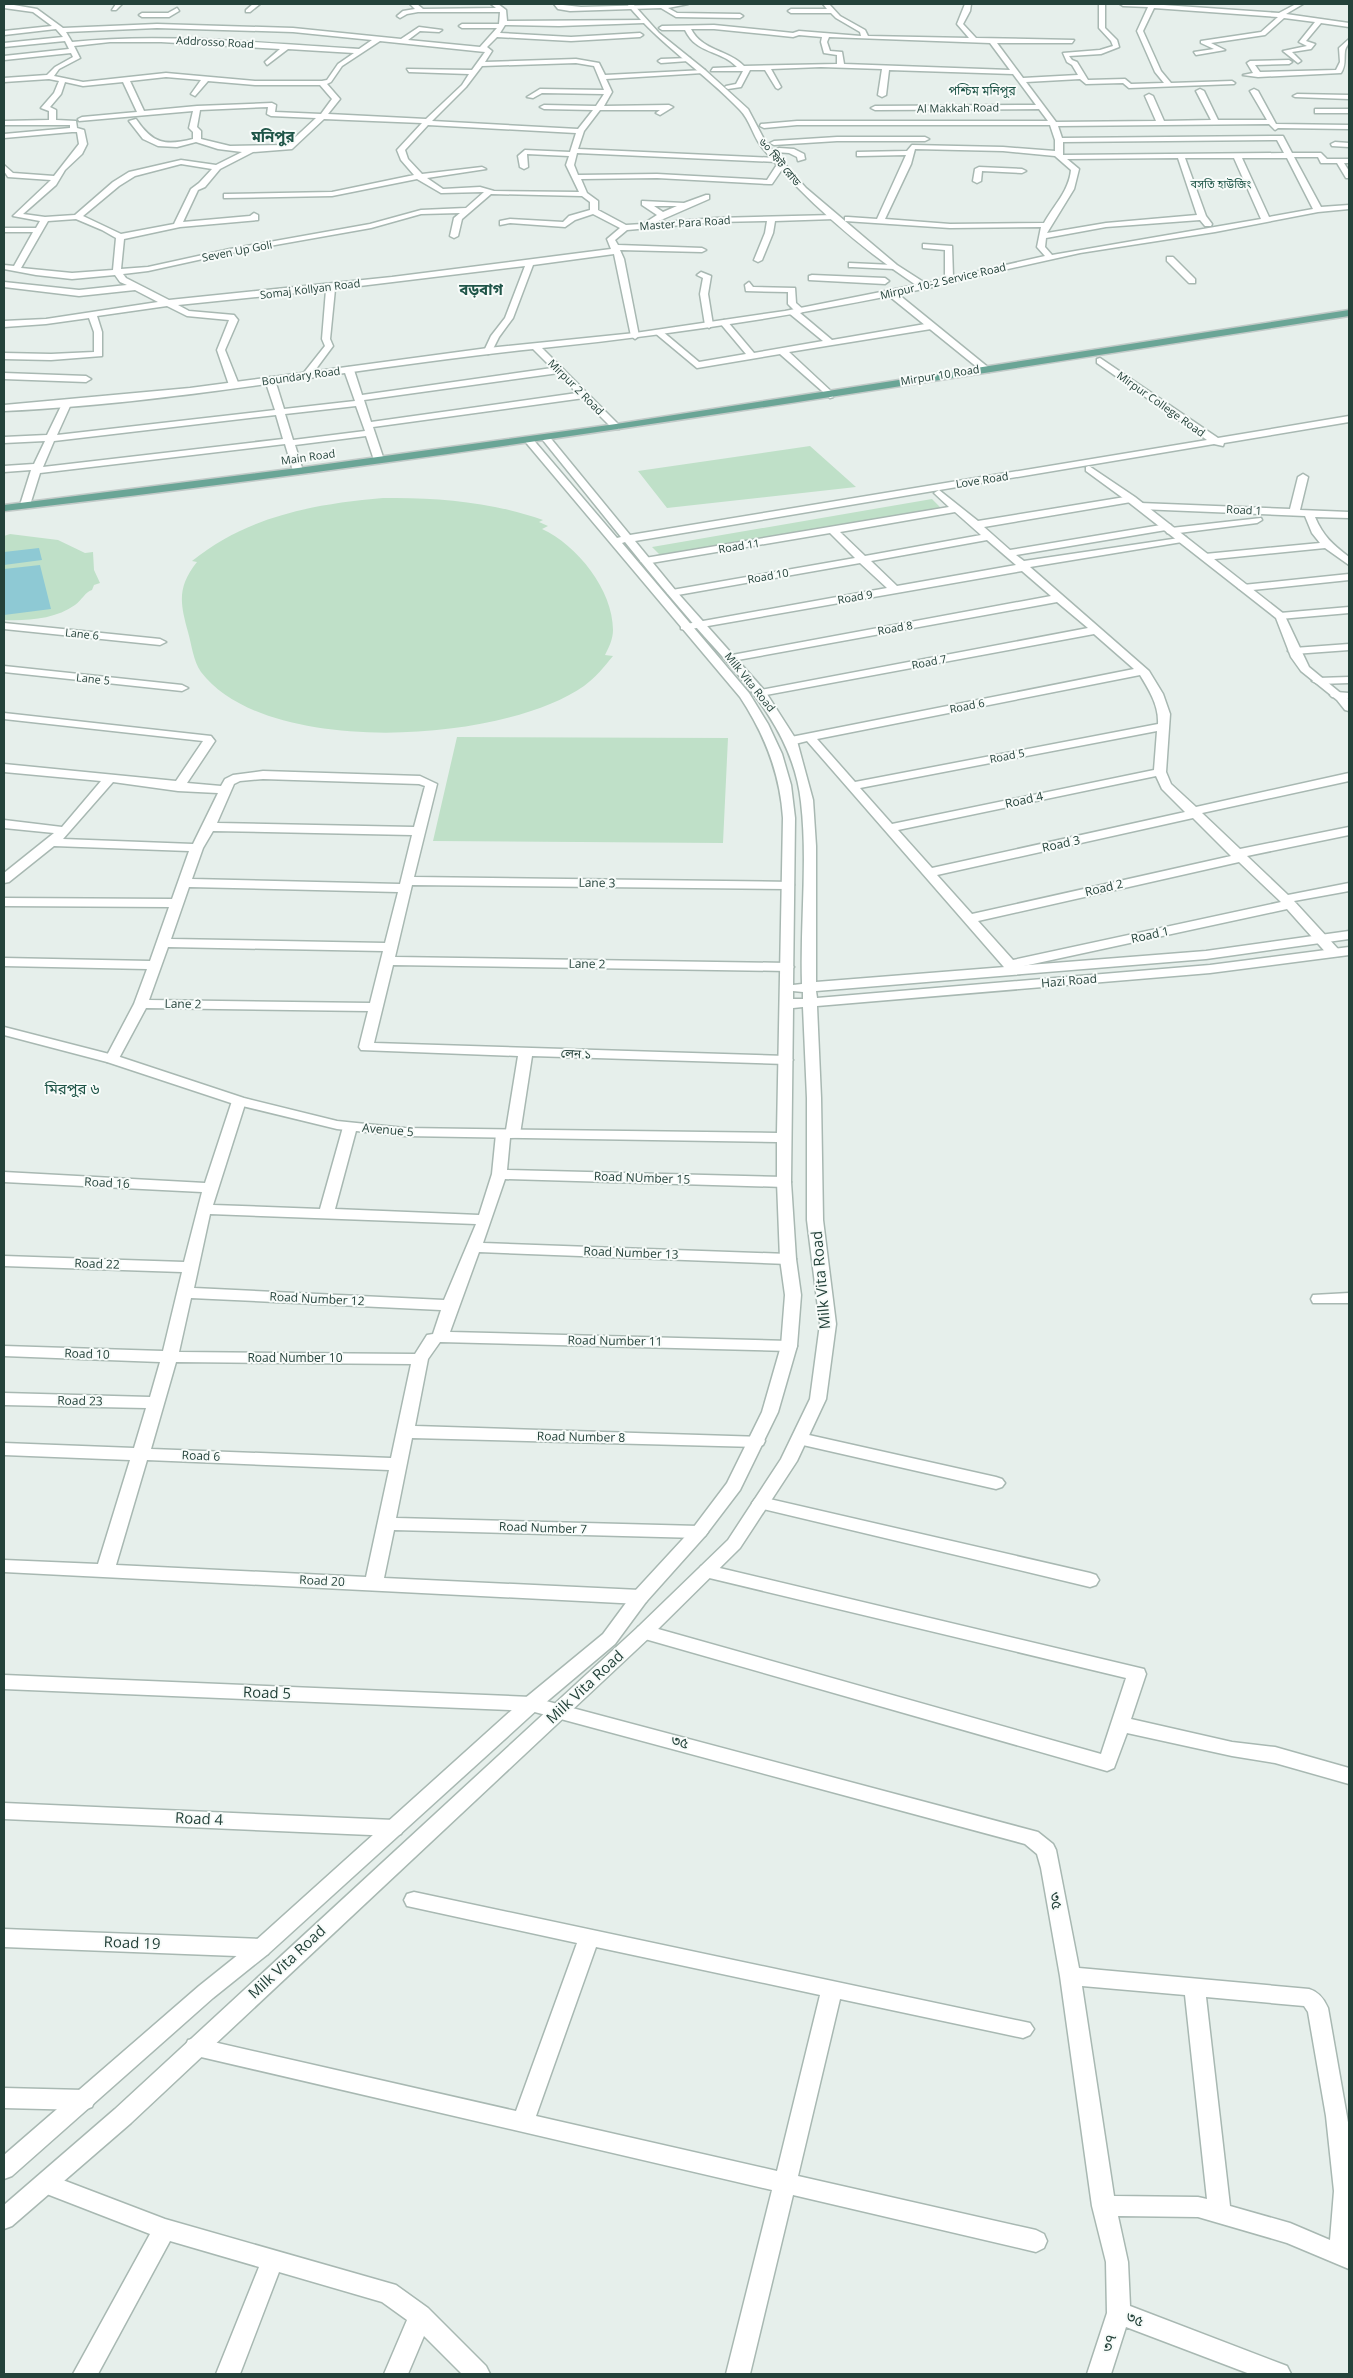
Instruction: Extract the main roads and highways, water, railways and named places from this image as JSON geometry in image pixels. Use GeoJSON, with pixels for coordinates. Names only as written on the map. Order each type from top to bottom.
{"type":"FeatureCollection","features":[{"type":"Feature","properties":{"kind":"main road","name":"Mirpur 10 Road"},"geometry":{"type":"LineString","coordinates":[[616,427],[1349,313]]}},
{"type":"Feature","properties":{"kind":"main road","name":"Mirpur 10 Road"},"geometry":{"type":"LineString","coordinates":[[548,441],[714,420],[1349,322]]}},
{"type":"Feature","properties":{"kind":"main road"},"geometry":{"type":"LineString","coordinates":[[1158,343],[1170,350]]}},
{"type":"Feature","properties":{"kind":"main road"},"geometry":{"type":"LineString","coordinates":[[706,413],[714,420]]}},
{"type":"Feature","properties":{"kind":"main road","name":"Main Road"},"geometry":{"type":"LineString","coordinates":[[4,516],[531,444],[616,427]]}},
{"type":"Feature","properties":{"kind":"main road","name":"Main Road"},"geometry":{"type":"LineString","coordinates":[[4,508],[177,492],[298,471],[379,460],[531,444]]}},
{"type":"Feature","properties":{"kind":"water"},"geometry":{"type":"Polygon","coordinates":[[[39,548],[42,560],[4,565],[4,552],[39,548]]]}},
{"type":"Feature","properties":{"kind":"water"},"geometry":{"type":"Polygon","coordinates":[[[40,565],[51,609],[4,615],[4,569],[40,565]]]}},
{"type":"Feature","properties":{"kind":"district","name":"পশ্চিম মনিপুর"},"geometry":{"type":"Point","coordinates":[982,91]}},
{"type":"Feature","properties":{"kind":"district","name":"মনিপুর"},"geometry":{"type":"Point","coordinates":[273,137]}},
{"type":"Feature","properties":{"kind":"district","name":"বসতি হাউজিং"},"geometry":{"type":"Point","coordinates":[1221,184]}},
{"type":"Feature","properties":{"kind":"district","name":"বড়বাগ"},"geometry":{"type":"Point","coordinates":[481,290]}},
{"type":"Feature","properties":{"kind":"district","name":"মিরপুর ৬"},"geometry":{"type":"Point","coordinates":[72,1089]}}]}
